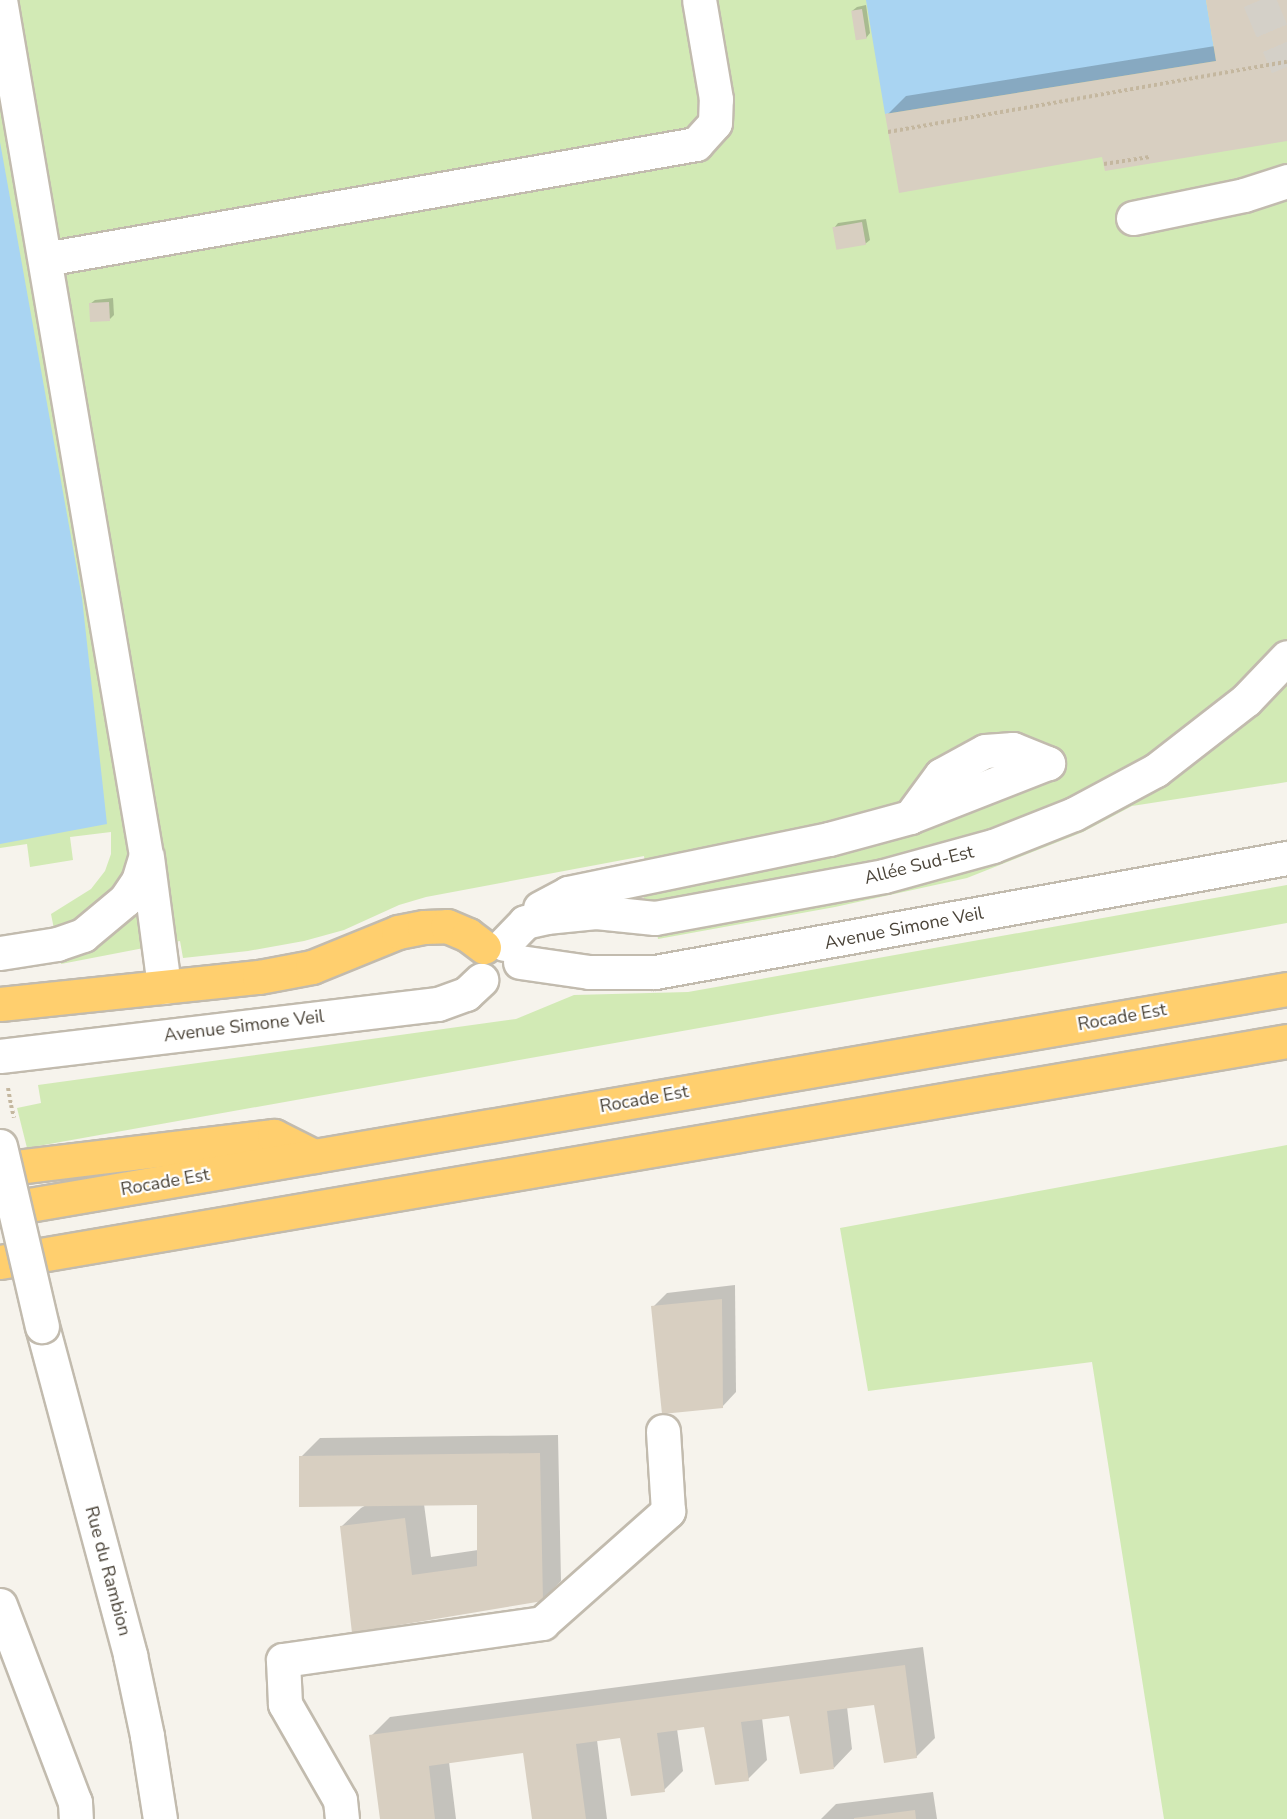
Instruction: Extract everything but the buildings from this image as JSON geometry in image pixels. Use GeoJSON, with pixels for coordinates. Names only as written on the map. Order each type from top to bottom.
{"type":"FeatureCollection","features":[{"type":"Feature","properties":{"kind":"highway"},"geometry":{"type":"LineString","coordinates":[[0,1004],[260,977],[312,967],[398,932],[424,927],[447,926],[468,935],[508,944]]}},
{"type":"Feature","properties":{"kind":"highway","name":"Rocade Est"},"geometry":{"type":"LineString","coordinates":[[0,1210],[1287,989]]}},
{"type":"Feature","properties":{"kind":"highway"},"geometry":{"type":"LineString","coordinates":[[0,1262],[1287,1041]]}},
{"type":"Feature","properties":{"kind":"highway"},"geometry":{"type":"LineString","coordinates":[[0,1169],[274,1136],[314,1156]]}},
{"type":"Feature","properties":{"kind":"street"},"geometry":{"type":"LineString","coordinates":[[0,0],[146,855],[165,904],[164,987]]}},
{"type":"Feature","properties":{"kind":"street"},"geometry":{"type":"LineString","coordinates":[[45,259],[696,144],[716,123],[716,99],[699,0]]}},
{"type":"Feature","properties":{"kind":"street"},"geometry":{"type":"LineString","coordinates":[[1244,195],[1276,168],[1287,165]]}},
{"type":"Feature","properties":{"kind":"street"},"geometry":{"type":"LineString","coordinates":[[1133,218],[1244,195],[1287,181]]}},
{"type":"Feature","properties":{"kind":"street"},"geometry":{"type":"LineString","coordinates":[[1244,195],[1287,194]]}},
{"type":"Feature","properties":{"kind":"street","name":"Allée Sud-Est"},"geometry":{"type":"LineString","coordinates":[[508,944],[546,917],[596,912],[655,918],[884,876],[953,859],[1074,814],[1156,770],[1246,700],[1287,657]]}},
{"type":"Feature","properties":{"kind":"street"},"geometry":{"type":"LineString","coordinates":[[508,944],[542,906],[568,893],[829,839],[910,817],[959,816],[1022,795],[1032,788],[1048,762],[1013,749],[986,751],[961,762],[941,775],[910,817]]}},
{"type":"Feature","properties":{"kind":"street"},"geometry":{"type":"LineString","coordinates":[[829,839],[894,842],[919,853],[953,859]]}},
{"type":"Feature","properties":{"kind":"street"},"geometry":{"type":"LineString","coordinates":[[83,936],[125,900],[138,881],[146,855]]}},
{"type":"Feature","properties":{"kind":"street","name":"Avenue Simone Veil"},"geometry":{"type":"LineString","coordinates":[[0,1056],[438,1004],[466,994],[481,980],[476,960],[508,944],[589,972],[655,972],[1287,858]]}},
{"type":"Feature","properties":{"kind":"street"},"geometry":{"type":"LineString","coordinates":[[15,951],[83,936],[165,904]]}},
{"type":"Feature","properties":{"kind":"street","name":"Rue du Rambion"},"geometry":{"type":"LineString","coordinates":[[0,1146],[42,1326],[130,1655],[147,1736],[160,1819]]}},
{"type":"Feature","properties":{"kind":"street"},"geometry":{"type":"LineString","coordinates":[[342,1819],[340,1800],[285,1704],[283,1660],[542,1623],[668,1511],[663,1431]]}},
{"type":"Feature","properties":{"kind":"street"},"geometry":{"type":"LineString","coordinates":[[0,1605],[75,1802],[76,1819]]}},
{"type":"Feature","properties":{"kind":"path"},"geometry":{"type":"LineString","coordinates":[[888,132],[1287,62]]}},
{"type":"Feature","properties":{"kind":"path"},"geometry":{"type":"LineString","coordinates":[[1104,164],[1149,157]]}},
{"type":"Feature","properties":{"kind":"green space"},"geometry":{"type":"Polygon","coordinates":[[[0,0],[1287,0],[1287,782],[1132,806],[1083,832],[967,878],[835,907],[658,939],[652,902],[644,899],[643,895],[649,888],[644,856],[426,897],[399,905],[344,930],[304,941],[248,951],[183,958],[180,941],[61,964],[51,914],[91,889],[105,871],[111,854],[111,832],[70,837],[73,860],[30,867],[27,844],[0,848],[0,0]]]}},
{"type":"Feature","properties":{"kind":"green space"},"geometry":{"type":"Polygon","coordinates":[[[1287,885],[1287,923],[27,1148],[17,1108],[41,1103],[38,1085],[516,1019],[574,995],[688,992],[1287,885]]]}},
{"type":"Feature","properties":{"kind":"green space"},"geometry":{"type":"Polygon","coordinates":[[[1287,1145],[1287,1819],[1164,1819],[1092,1362],[868,1391],[840,1228],[1287,1145]]]}},
{"type":"Feature","properties":{"kind":"water"},"geometry":{"type":"Polygon","coordinates":[[[866,0],[1206,0],[1216,61],[885,114],[866,0]]]}},
{"type":"Feature","properties":{"kind":"water"},"geometry":{"type":"Polygon","coordinates":[[[0,142],[82,598],[107,824],[0,844],[0,142]]]}},
{"type":"Feature","properties":{"kind":"tunnel"},"geometry":{"type":"LineString","coordinates":[[1259,0],[1287,66]]}}]}
